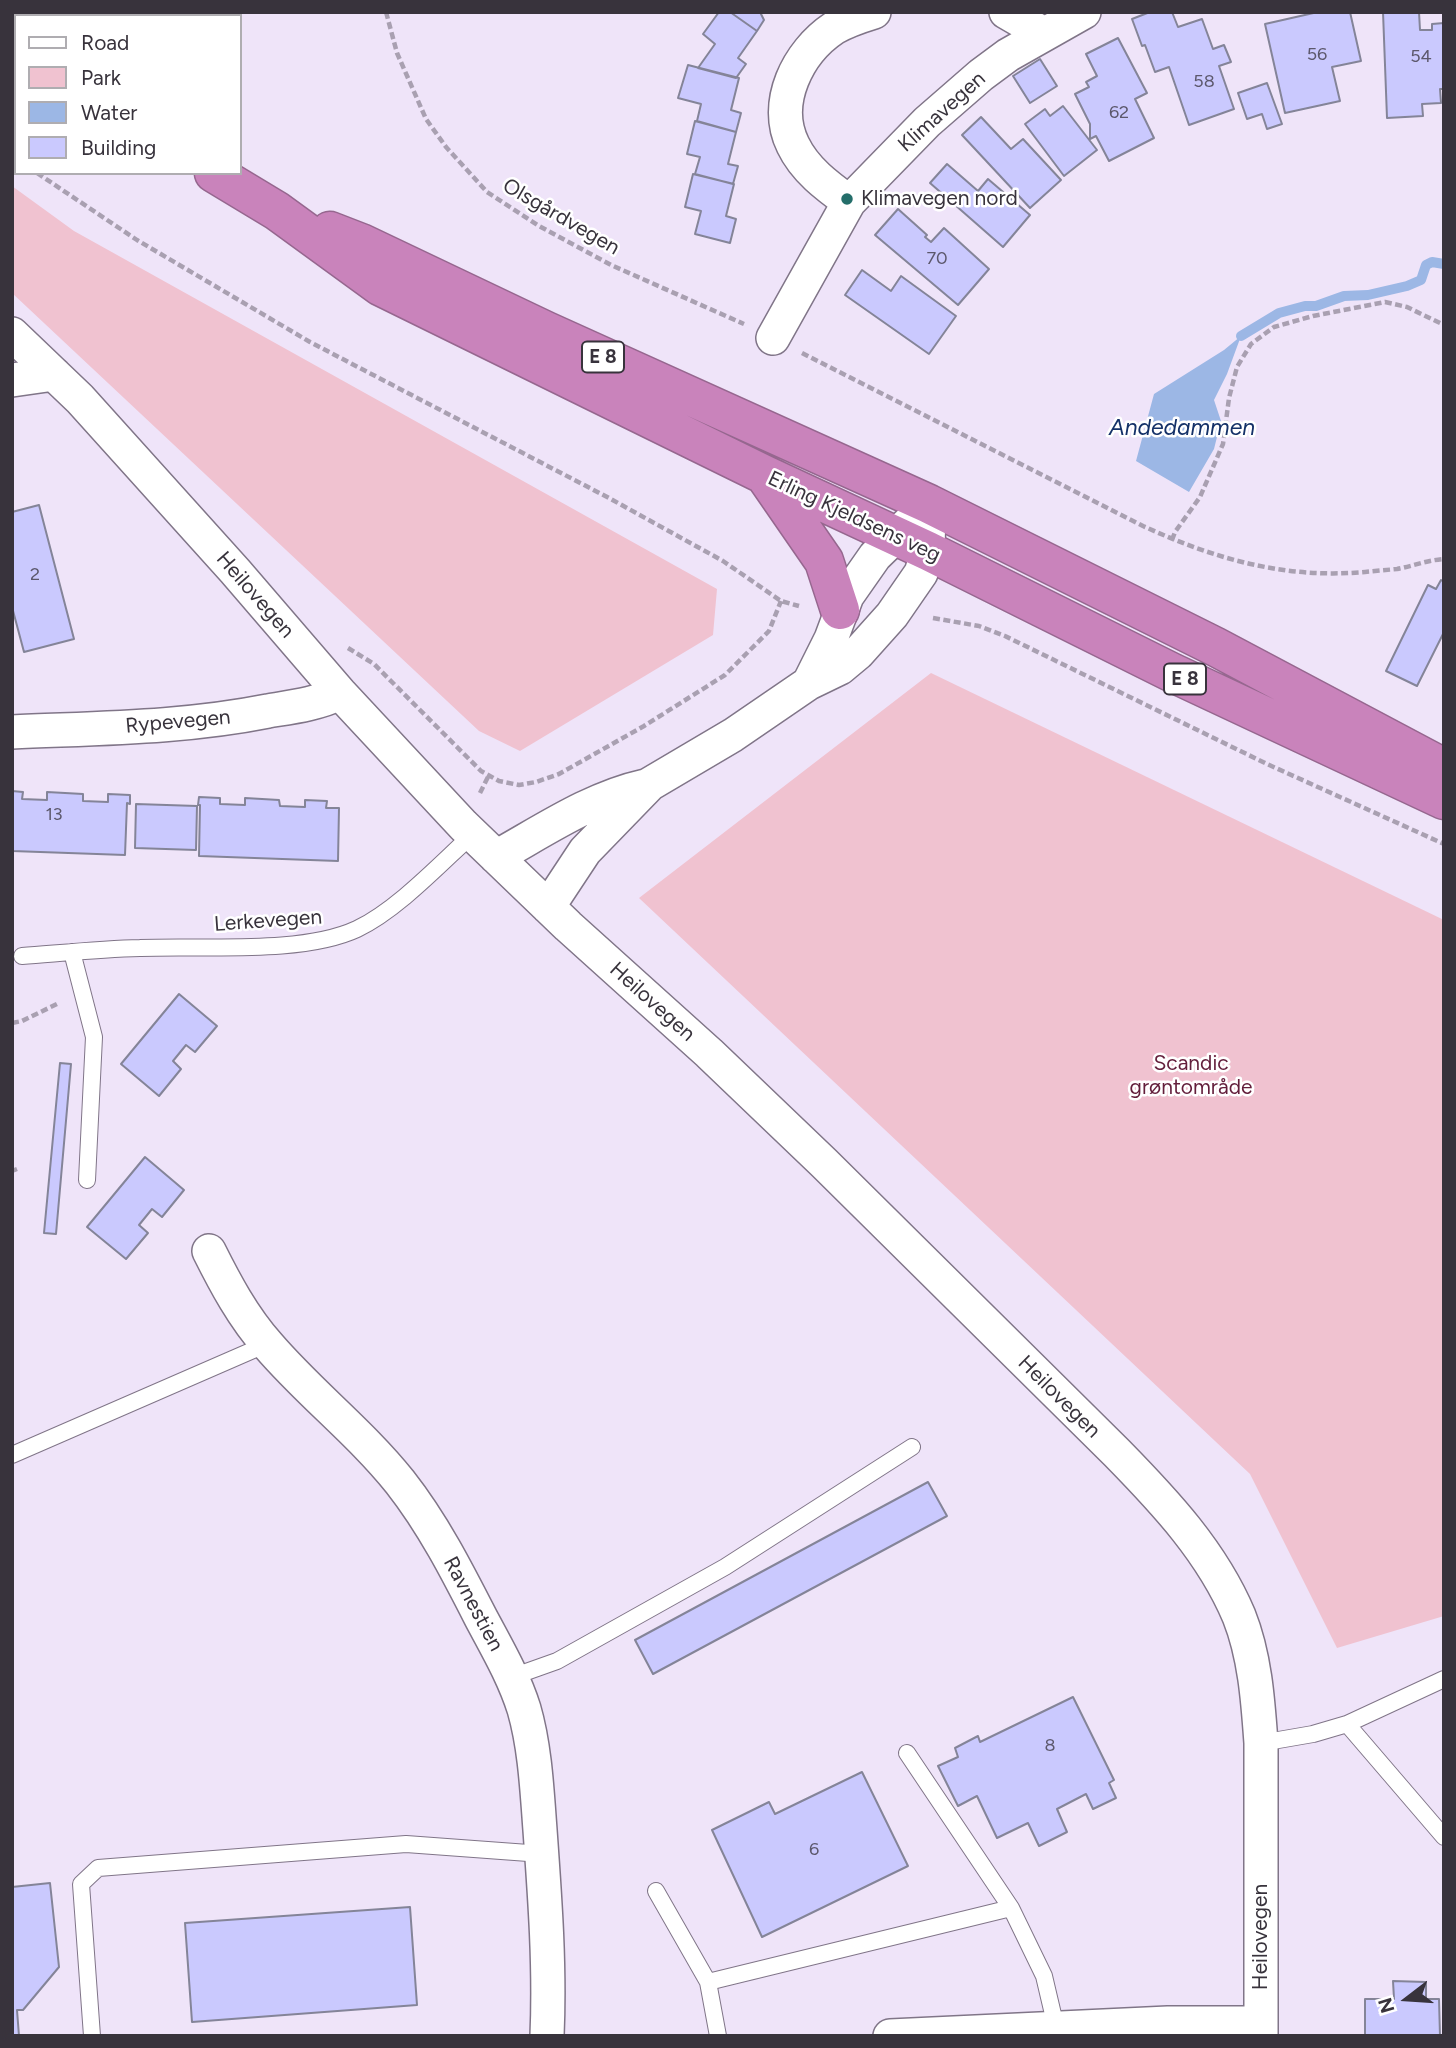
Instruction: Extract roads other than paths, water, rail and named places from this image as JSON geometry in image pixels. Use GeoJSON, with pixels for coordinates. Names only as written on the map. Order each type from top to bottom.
{"type":"FeatureCollection","features":[{"type":"Feature","properties":{"kind":"highway","name":"Erling Kjeldsens veg"},"geometry":{"type":"LineString","coordinates":[[217,175],[278,211],[380,286],[1173,673],[1444,800]]}},
{"type":"Feature","properties":{"kind":"highway","name":"Erling Kjeldsens veg"},"geometry":{"type":"LineString","coordinates":[[278,211],[361,243],[546,331],[929,504],[1216,646],[1444,768]]}},
{"type":"Feature","properties":{"kind":"highway","name":"E 8"},"geometry":{"type":"LineString","coordinates":[[765,475],[824,561],[840,610]]}},
{"type":"Feature","properties":{"kind":"street"},"geometry":{"type":"LineString","coordinates":[[849,202],[814,176],[792,144],[786,120],[786,99],[800,60],[834,29],[874,12]]}},
{"type":"Feature","properties":{"kind":"street"},"geometry":{"type":"LineString","coordinates":[[1006,12],[1044,34]]}},
{"type":"Feature","properties":{"kind":"street","name":"Klimavegen"},"geometry":{"type":"LineString","coordinates":[[773,338],[849,202],[927,122],[981,75],[1044,34],[1084,12]]}},
{"type":"Feature","properties":{"kind":"street","name":"Heilovegen"},"geometry":{"type":"LineString","coordinates":[[12,334],[136,460],[340,694],[484,846],[709,1053],[824,1164],[1163,1501],[1193,1536],[1222,1579],[1240,1619],[1258,1699],[1261,1743],[1261,2029]]}},
{"type":"Feature","properties":{"kind":"street"},"geometry":{"type":"LineString","coordinates":[[12,380],[54,374]]}},
{"type":"Feature","properties":{"kind":"street"},"geometry":{"type":"LineString","coordinates":[[548,907],[585,851],[650,784],[733,735],[809,682],[840,668],[858,653],[883,626],[922,573],[912,544],[929,504]]}},
{"type":"Feature","properties":{"kind":"street"},"geometry":{"type":"LineString","coordinates":[[809,682],[831,639],[847,596],[875,556],[912,544]]}},
{"type":"Feature","properties":{"kind":"street","name":"Rypevegen"},"geometry":{"type":"LineString","coordinates":[[12,732],[185,724],[235,718],[324,701],[340,694]]}},
{"type":"Feature","properties":{"kind":"street"},"geometry":{"type":"LineString","coordinates":[[484,846],[583,809],[623,790],[650,784]]}},
{"type":"Feature","properties":{"kind":"street","name":"Ravnestien"},"geometry":{"type":"LineString","coordinates":[[209,1251],[240,1307],[267,1344],[335,1412],[405,1490],[424,1516],[460,1577],[512,1677],[524,1711],[531,1747],[542,1854],[548,1950],[547,2036]]}},
{"type":"Feature","properties":{"kind":"street"},"geometry":{"type":"LineString","coordinates":[[890,2036],[1168,2023],[1261,2029]]}},
{"type":"Feature","properties":{"kind":"lane","name":"Lerkevegen"},"geometry":{"type":"LineString","coordinates":[[22,956],[141,948],[296,944],[335,937],[358,929],[484,846]]}},
{"type":"Feature","properties":{"kind":"lane"},"geometry":{"type":"LineString","coordinates":[[72,952],[94,1037],[87,1180]]}},
{"type":"Feature","properties":{"kind":"lane"},"geometry":{"type":"LineString","coordinates":[[12,1455],[267,1344]]}},
{"type":"Feature","properties":{"kind":"lane"},"geometry":{"type":"LineString","coordinates":[[512,1677],[557,1661],[725,1567],[912,1447]]}},
{"type":"Feature","properties":{"kind":"lane"},"geometry":{"type":"LineString","coordinates":[[1261,1743],[1313,1734],[1347,1724],[1444,1679]]}},
{"type":"Feature","properties":{"kind":"lane"},"geometry":{"type":"LineString","coordinates":[[1347,1724],[1444,1838]]}},
{"type":"Feature","properties":{"kind":"lane"},"geometry":{"type":"LineString","coordinates":[[907,1753],[1011,1908],[1044,1976],[1056,2027]]}},
{"type":"Feature","properties":{"kind":"lane"},"geometry":{"type":"LineString","coordinates":[[92,2036],[80,1884],[98,1868],[406,1844],[542,1854]]}},
{"type":"Feature","properties":{"kind":"lane"},"geometry":{"type":"LineString","coordinates":[[656,1891],[708,1982],[718,2036]]}},
{"type":"Feature","properties":{"kind":"lane"},"geometry":{"type":"LineString","coordinates":[[708,1982],[1011,1908]]}},
{"type":"Feature","properties":{"kind":"water","name":"Andedammen"},"geometry":{"type":"Polygon","coordinates":[[[1241,336],[1214,400],[1221,421],[1214,449],[1189,492],[1136,461],[1154,394],[1224,350],[1241,336]]]}},
{"type":"Feature","properties":{"kind":"waterway"},"geometry":{"type":"LineString","coordinates":[[1241,336],[1279,313],[1316,306],[1344,296],[1368,295],[1407,286],[1421,280],[1426,265],[1432,262],[1444,264]]}},
{"type":"Feature","properties":{"kind":"place","name":"Klimavegen nord"},"geometry":{"type":"Point","coordinates":[847,199]}},
{"type":"Feature","properties":{"kind":"park label","name":"Scandic grøntområde"},"geometry":{"type":"Point","coordinates":[1191,1076]}}]}
